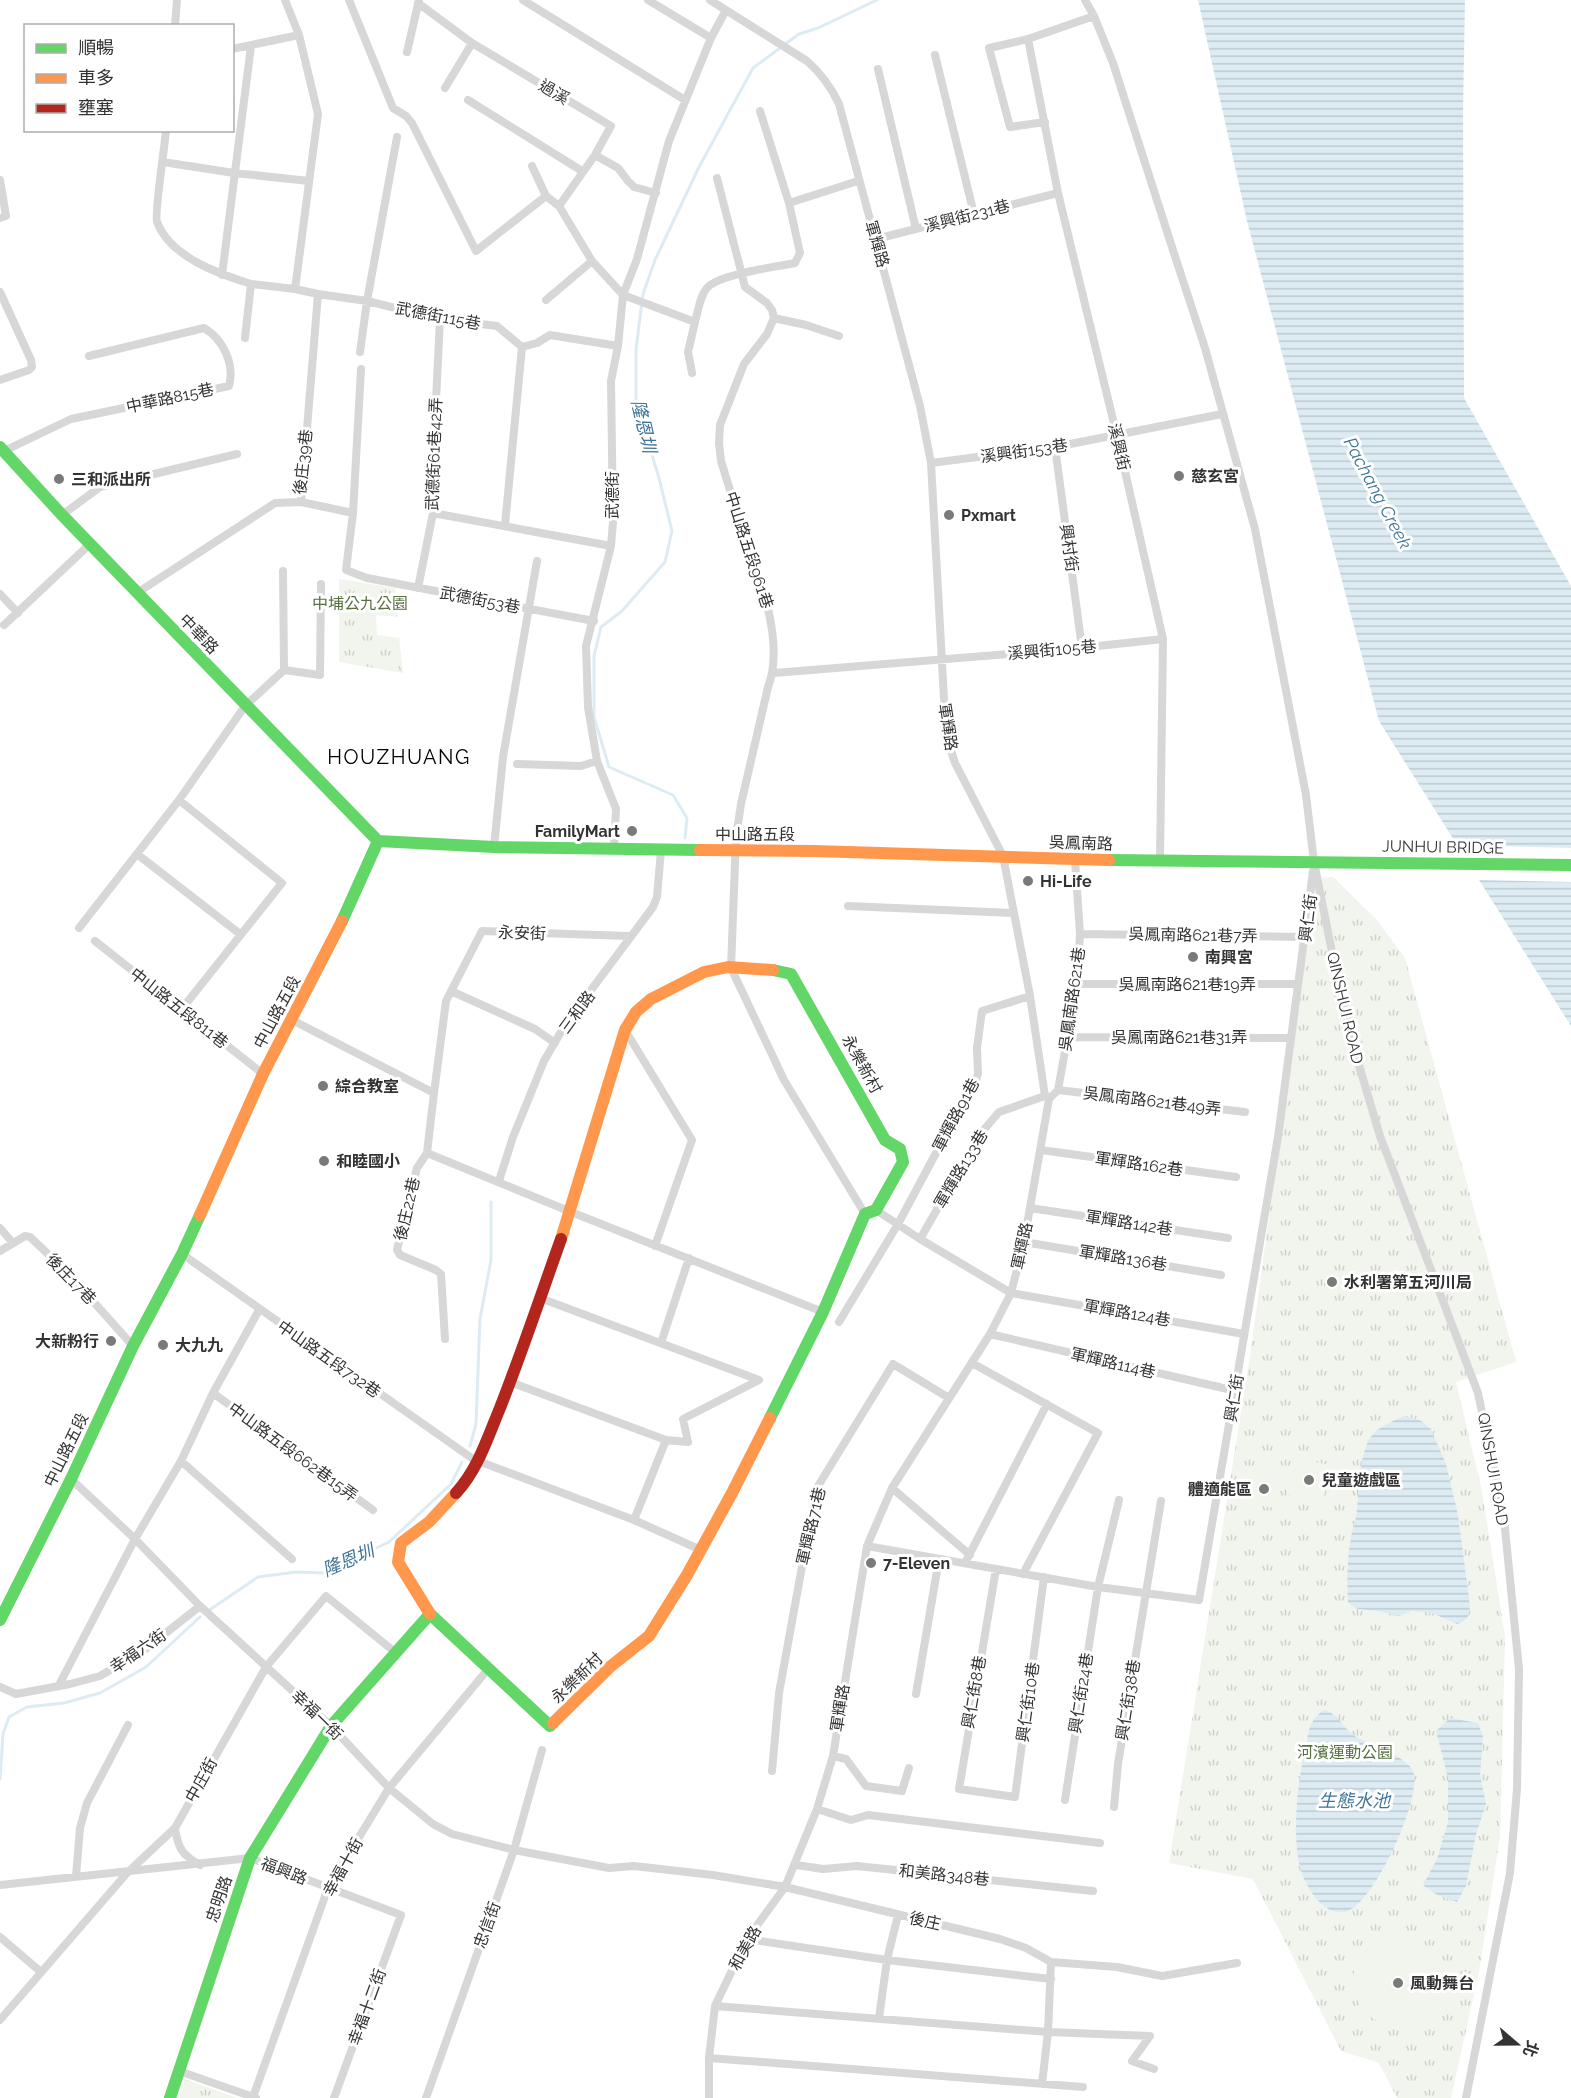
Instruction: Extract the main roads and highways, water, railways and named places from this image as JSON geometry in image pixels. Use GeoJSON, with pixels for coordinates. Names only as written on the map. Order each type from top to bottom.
{"type":"FeatureCollection","features":[{"type":"Feature","properties":{"kind":"main road","name":"中華路"},"geometry":{"type":"LineString","coordinates":[[2,449],[62,515],[378,841]]}},
{"type":"Feature","properties":{"kind":"main road","name":"中山路五段"},"geometry":{"type":"LineString","coordinates":[[0,1620],[71,1479],[133,1346],[182,1254],[263,1074],[338,930],[378,841],[494,847],[847,853]]}},
{"type":"Feature","properties":{"kind":"main road","name":"吳鳳南路"},"geometry":{"type":"LineString","coordinates":[[847,853],[1075,860],[1314,862]]}},
{"type":"Feature","properties":{"kind":"main road","name":"JUNHUI BRIDGE"},"geometry":{"type":"LineString","coordinates":[[1314,862],[1571,865]]}},
{"type":"Feature","properties":{"kind":"main road","name":"永樂新村"},"geometry":{"type":"LineString","coordinates":[[773,968],[791,974],[885,1140],[900,1149],[903,1162],[871,1212],[732,1493],[701,1550],[649,1636],[611,1666],[550,1726],[430,1614],[398,1562],[401,1543],[429,1522],[469,1479],[478,1462],[510,1382],[571,1212],[630,1018],[648,1000],[709,970],[773,968]]}},
{"type":"Feature","properties":{"kind":"main road","name":"忠明路"},"geometry":{"type":"LineString","coordinates":[[170,2098],[250,1858],[331,1726],[430,1614]]}},
{"type":"Feature","properties":{"kind":"water","name":"Pachang Creek"},"geometry":{"type":"Polygon","coordinates":[[[1198,0],[1465,0],[1464,398],[1571,586],[1571,1026],[1379,721],[1247,221],[1198,0]]]}},
{"type":"Feature","properties":{"kind":"water"},"geometry":{"type":"Polygon","coordinates":[[[1404,1416],[1420,1420],[1431,1429],[1446,1464],[1458,1515],[1470,1606],[1467,1618],[1457,1624],[1432,1613],[1412,1611],[1399,1616],[1358,1609],[1348,1603],[1349,1554],[1365,1450],[1375,1432],[1404,1416]]]}},
{"type":"Feature","properties":{"kind":"water","name":"生態水池"},"geometry":{"type":"Polygon","coordinates":[[[1324,1710],[1334,1715],[1353,1735],[1399,1757],[1414,1774],[1410,1807],[1381,1873],[1356,1905],[1345,1912],[1336,1912],[1319,1902],[1307,1885],[1298,1858],[1296,1815],[1301,1773],[1310,1728],[1316,1717],[1324,1710]]]}},
{"type":"Feature","properties":{"kind":"water"},"geometry":{"type":"Polygon","coordinates":[[[1450,1718],[1478,1723],[1483,1737],[1480,1775],[1486,1804],[1476,1834],[1466,1886],[1457,1902],[1437,1895],[1423,1885],[1437,1859],[1448,1822],[1448,1778],[1436,1731],[1450,1718]]]}},
{"type":"Feature","properties":{"kind":"waterway","name":"隆恩圳"},"geometry":{"type":"LineString","coordinates":[[685,838],[687,818],[673,795],[609,767],[594,717],[594,656],[601,627],[622,611],[665,562],[672,531],[636,402],[636,349],[643,294],[655,260],[699,167],[753,68],[799,34],[818,28],[877,0]]}},
{"type":"Feature","properties":{"kind":"waterway","name":"隆恩圳"},"geometry":{"type":"LineString","coordinates":[[470,1446],[476,1424],[480,1319],[491,1260],[491,1202]]}},
{"type":"Feature","properties":{"kind":"waterway","name":"隆恩圳"},"geometry":{"type":"LineString","coordinates":[[208,1611],[258,1577],[296,1572],[324,1573],[389,1542],[451,1484],[462,1462]]}},
{"type":"Feature","properties":{"kind":"waterway","name":"隆恩圳"},"geometry":{"type":"LineString","coordinates":[[0,1779],[3,1734],[9,1717],[27,1707],[64,1703],[100,1693],[146,1667],[200,1617]]}},
{"type":"Feature","properties":{"kind":"place","name":"慈玄宮"},"geometry":{"type":"Point","coordinates":[1179,476]}},
{"type":"Feature","properties":{"kind":"place","name":"三和派出所"},"geometry":{"type":"Point","coordinates":[59,479]}},
{"type":"Feature","properties":{"kind":"place","name":"Pxmart"},"geometry":{"type":"Point","coordinates":[949,515]}},
{"type":"Feature","properties":{"kind":"place","name":"FamilyMart"},"geometry":{"type":"Point","coordinates":[632,831]}},
{"type":"Feature","properties":{"kind":"place","name":"Hi-Life"},"geometry":{"type":"Point","coordinates":[1028,881]}},
{"type":"Feature","properties":{"kind":"place","name":"南興宮"},"geometry":{"type":"Point","coordinates":[1193,957]}},
{"type":"Feature","properties":{"kind":"place","name":"綜合教室"},"geometry":{"type":"Point","coordinates":[323,1086]}},
{"type":"Feature","properties":{"kind":"place","name":"和睦國小"},"geometry":{"type":"Point","coordinates":[324,1161]}},
{"type":"Feature","properties":{"kind":"place","name":"水利署第五河川局"},"geometry":{"type":"Point","coordinates":[1332,1282]}},
{"type":"Feature","properties":{"kind":"place","name":"大新粉行"},"geometry":{"type":"Point","coordinates":[111,1341]}},
{"type":"Feature","properties":{"kind":"place","name":"大九九"},"geometry":{"type":"Point","coordinates":[163,1345]}},
{"type":"Feature","properties":{"kind":"place","name":"兒童遊戲區"},"geometry":{"type":"Point","coordinates":[1309,1480]}},
{"type":"Feature","properties":{"kind":"place","name":"體適能區"},"geometry":{"type":"Point","coordinates":[1264,1489]}},
{"type":"Feature","properties":{"kind":"place","name":"7-Eleven"},"geometry":{"type":"Point","coordinates":[871,1563]}},
{"type":"Feature","properties":{"kind":"place","name":"風動舞台"},"geometry":{"type":"Point","coordinates":[1398,1983]}},
{"type":"Feature","properties":{"kind":"district","name":"HOUZHUANG"},"geometry":{"type":"Point","coordinates":[399,757]}},
{"type":"Feature","properties":{"kind":"park label","name":"中埔公九公園"},"geometry":{"type":"Point","coordinates":[360,603]}},
{"type":"Feature","properties":{"kind":"park label","name":"河濱運動公園"},"geometry":{"type":"Point","coordinates":[1345,1752]}}]}
